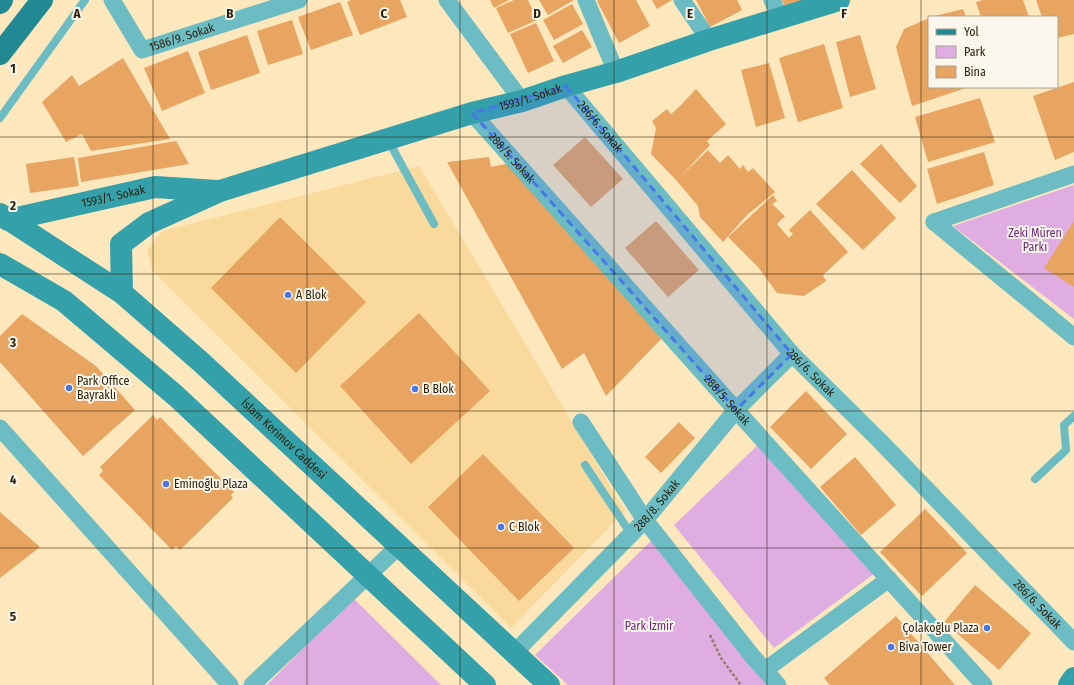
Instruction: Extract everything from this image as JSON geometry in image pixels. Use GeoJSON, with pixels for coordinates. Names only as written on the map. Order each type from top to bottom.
{"type":"FeatureCollection","features":[{"type":"Feature","properties":{"kind":"main road"},"geometry":{"type":"LineString","coordinates":[[0,54],[42,0]]}},
{"type":"Feature","properties":{"kind":"main road","name":"1593/1. Sokak"},"geometry":{"type":"LineString","coordinates":[[122,293],[121,244],[149,223],[220,191],[472,113],[522,101],[566,86],[616,72],[709,40],[776,9],[839,0]]}},
{"type":"Feature","properties":{"kind":"main road","name":"1593/1. Sokak"},"geometry":{"type":"LineString","coordinates":[[4,217],[155,187],[220,191]]}},
{"type":"Feature","properties":{"kind":"main road","name":"İslam Kerimov Caddesi"},"geometry":{"type":"LineString","coordinates":[[4,217],[122,293],[202,363],[550,685]]}},
{"type":"Feature","properties":{"kind":"main road"},"geometry":{"type":"LineString","coordinates":[[0,264],[64,301],[176,396],[485,685]]}},
{"type":"Feature","properties":{"kind":"main road"},"geometry":{"type":"LineString","coordinates":[[1069,685],[1074,678]]}},
{"type":"Feature","properties":{"kind":"street","name":"1586/9. Sokak"},"geometry":{"type":"LineString","coordinates":[[112,0],[142,50],[299,0]]}},
{"type":"Feature","properties":{"kind":"street"},"geometry":{"type":"LineString","coordinates":[[446,0],[522,101]]}},
{"type":"Feature","properties":{"kind":"street"},"geometry":{"type":"LineString","coordinates":[[586,0],[616,72]]}},
{"type":"Feature","properties":{"kind":"street"},"geometry":{"type":"LineString","coordinates":[[682,0],[709,40]]}},
{"type":"Feature","properties":{"kind":"street","name":"286/6. Sokak"},"geometry":{"type":"LineString","coordinates":[[566,86],[792,354],[880,441],[1074,642]]}},
{"type":"Feature","properties":{"kind":"street","name":"288/5. Sokak"},"geometry":{"type":"LineString","coordinates":[[472,113],[736,410],[984,685]]}},
{"type":"Feature","properties":{"kind":"street"},"geometry":{"type":"LineString","coordinates":[[1074,174],[934,222],[1074,337]]}},
{"type":"Feature","properties":{"kind":"street","name":"288/8. Sokak"},"geometry":{"type":"LineString","coordinates":[[515,652],[645,520],[736,410],[792,354]]}},
{"type":"Feature","properties":{"kind":"street"},"geometry":{"type":"LineString","coordinates":[[581,422],[645,520],[753,657],[778,685]]}},
{"type":"Feature","properties":{"kind":"street"},"geometry":{"type":"LineString","coordinates":[[0,428],[230,685]]}},
{"type":"Feature","properties":{"kind":"street"},"geometry":{"type":"LineString","coordinates":[[252,685],[399,546]]}},
{"type":"Feature","properties":{"kind":"street"},"geometry":{"type":"LineString","coordinates":[[765,670],[890,579]]}},
{"type":"Feature","properties":{"kind":"lane"},"geometry":{"type":"LineString","coordinates":[[0,118],[85,0]]}},
{"type":"Feature","properties":{"kind":"lane"},"geometry":{"type":"LineString","coordinates":[[388,139],[434,224]]}},
{"type":"Feature","properties":{"kind":"lane"},"geometry":{"type":"LineString","coordinates":[[1035,479],[1066,450],[1064,425],[1074,416]]}},
{"type":"Feature","properties":{"kind":"lane"},"geometry":{"type":"LineString","coordinates":[[585,465],[631,534]]}},
{"type":"Feature","properties":{"kind":"highlighted area"},"geometry":{"type":"Polygon","coordinates":[[[566,86],[792,354],[736,410],[472,113],[566,86]]]}},
{"type":"Feature","properties":{"kind":"shaded area"},"geometry":{"type":"Polygon","coordinates":[[[419,166],[625,511],[511,628],[152,270],[147,250],[162,231],[419,166]]]}},
{"type":"Feature","properties":{"kind":"green space","name":"Zeki Müren Parkı"},"geometry":{"type":"Polygon","coordinates":[[[1074,185],[1074,319],[953,226],[1074,185]]]}},
{"type":"Feature","properties":{"kind":"green space"},"geometry":{"type":"Polygon","coordinates":[[[760,443],[875,573],[774,648],[674,525],[760,443]]]}},
{"type":"Feature","properties":{"kind":"green space","name":"Park İzmir"},"geometry":{"type":"Polygon","coordinates":[[[654,538],[767,685],[568,685],[535,655],[654,538]]]}},
{"type":"Feature","properties":{"kind":"green space"},"geometry":{"type":"Polygon","coordinates":[[[353,598],[441,685],[267,685],[353,598]]]}},
{"type":"Feature","properties":{"kind":"building"},"geometry":{"type":"Polygon","coordinates":[[[351,0],[400,0],[407,17],[360,35],[347,2],[351,0]]]}},
{"type":"Feature","properties":{"kind":"building"},"geometry":{"type":"Polygon","coordinates":[[[490,0],[509,0],[494,8],[490,0]]]}},
{"type":"Feature","properties":{"kind":"building"},"geometry":{"type":"Polygon","coordinates":[[[514,0],[528,0],[537,20],[508,33],[496,8],[514,0]]]}},
{"type":"Feature","properties":{"kind":"building"},"geometry":{"type":"Polygon","coordinates":[[[539,0],[574,0],[548,15],[539,0]]]}},
{"type":"Feature","properties":{"kind":"building"},"geometry":{"type":"Polygon","coordinates":[[[636,0],[650,26],[619,43],[597,1],[636,0]]]}},
{"type":"Feature","properties":{"kind":"building"},"geometry":{"type":"Polygon","coordinates":[[[652,0],[672,0],[657,9],[652,0]]]}},
{"type":"Feature","properties":{"kind":"building"},"geometry":{"type":"Polygon","coordinates":[[[696,0],[737,0],[742,10],[710,27],[696,0]]]}},
{"type":"Feature","properties":{"kind":"building"},"geometry":{"type":"Polygon","coordinates":[[[782,0],[812,0],[788,12],[782,0]]]}},
{"type":"Feature","properties":{"kind":"building"},"geometry":{"type":"Polygon","coordinates":[[[983,0],[1023,0],[1029,16],[981,16],[976,2],[983,0]]]}},
{"type":"Feature","properties":{"kind":"building"},"geometry":{"type":"Polygon","coordinates":[[[1036,0],[1074,0],[1074,34],[1058,38],[1058,16],[1042,16],[1036,0]]]}},
{"type":"Feature","properties":{"kind":"building"},"geometry":{"type":"Polygon","coordinates":[[[340,2],[353,35],[311,50],[298,17],[340,2]]]}},
{"type":"Feature","properties":{"kind":"building"},"geometry":{"type":"Polygon","coordinates":[[[572,4],[583,24],[554,40],[543,20],[572,4]]]}},
{"type":"Feature","properties":{"kind":"building"},"geometry":{"type":"Polygon","coordinates":[[[963,9],[966,16],[935,16],[963,9]]]}},
{"type":"Feature","properties":{"kind":"building"},"geometry":{"type":"Polygon","coordinates":[[[928,18],[928,88],[966,88],[912,106],[896,47],[904,29],[928,18]]]}},
{"type":"Feature","properties":{"kind":"building"},"geometry":{"type":"Polygon","coordinates":[[[292,20],[303,54],[268,65],[257,31],[292,20]]]}},
{"type":"Feature","properties":{"kind":"building"},"geometry":{"type":"Polygon","coordinates":[[[536,23],[554,61],[528,73],[510,34],[536,23]]]}},
{"type":"Feature","properties":{"kind":"building"},"geometry":{"type":"Polygon","coordinates":[[[582,30],[592,47],[563,63],[553,46],[582,30]]]}},
{"type":"Feature","properties":{"kind":"building"},"geometry":{"type":"Polygon","coordinates":[[[247,35],[260,73],[211,90],[198,52],[247,35]]]}},
{"type":"Feature","properties":{"kind":"building"},"geometry":{"type":"Polygon","coordinates":[[[860,35],[876,89],[850,97],[836,42],[860,35]]]}},
{"type":"Feature","properties":{"kind":"building"},"geometry":{"type":"Polygon","coordinates":[[[824,44],[843,108],[798,122],[779,58],[824,44]]]}},
{"type":"Feature","properties":{"kind":"building"},"geometry":{"type":"Polygon","coordinates":[[[188,51],[205,93],[162,111],[144,68],[188,51]]]}},
{"type":"Feature","properties":{"kind":"building"},"geometry":{"type":"Polygon","coordinates":[[[123,58],[170,139],[91,151],[82,134],[66,142],[42,102],[72,75],[79,86],[123,58]]]}},
{"type":"Feature","properties":{"kind":"building"},"geometry":{"type":"Polygon","coordinates":[[[769,63],[785,118],[756,127],[741,70],[769,63]]]}},
{"type":"Feature","properties":{"kind":"building"},"geometry":{"type":"Polygon","coordinates":[[[1074,82],[1074,152],[1055,160],[1033,96],[1074,82]]]}},
{"type":"Feature","properties":{"kind":"building"},"geometry":{"type":"Polygon","coordinates":[[[696,89],[726,124],[707,141],[710,145],[681,176],[708,150],[720,163],[728,155],[740,169],[743,165],[748,172],[753,168],[775,192],[747,215],[723,242],[700,217],[698,206],[651,154],[656,128],[652,121],[667,109],[671,114],[696,89]]]}},
{"type":"Feature","properties":{"kind":"building"},"geometry":{"type":"Polygon","coordinates":[[[980,98],[995,142],[928,162],[915,117],[980,98]]]}},
{"type":"Feature","properties":{"kind":"building"},"geometry":{"type":"Polygon","coordinates":[[[585,137],[623,179],[591,207],[553,165],[585,137]]]}},
{"type":"Feature","properties":{"kind":"building"},"geometry":{"type":"Polygon","coordinates":[[[176,141],[189,164],[81,182],[78,158],[176,141]]]}},
{"type":"Feature","properties":{"kind":"building"},"geometry":{"type":"Polygon","coordinates":[[[881,144],[917,186],[900,203],[860,164],[881,144]]]}},
{"type":"Feature","properties":{"kind":"building"},"geometry":{"type":"Polygon","coordinates":[[[984,152],[994,185],[937,204],[927,169],[984,152]]]}},
{"type":"Feature","properties":{"kind":"building"},"geometry":{"type":"Polygon","coordinates":[[[74,157],[79,186],[30,193],[26,164],[74,157]]]}},
{"type":"Feature","properties":{"kind":"building"},"geometry":{"type":"Polygon","coordinates":[[[489,157],[491,167],[510,163],[662,338],[606,396],[584,353],[562,369],[447,162],[489,157]]]}},
{"type":"Feature","properties":{"kind":"building"},"geometry":{"type":"Polygon","coordinates":[[[852,170],[896,218],[863,250],[816,204],[852,170]]]}},
{"type":"Feature","properties":{"kind":"building"},"geometry":{"type":"Polygon","coordinates":[[[773,195],[777,201],[772,204],[785,216],[777,224],[789,238],[793,234],[789,230],[810,210],[848,252],[823,275],[826,281],[804,296],[777,293],[758,267],[728,237],[773,195]]]}},
{"type":"Feature","properties":{"kind":"building","name":"A Blok"},"geometry":{"type":"Polygon","coordinates":[[[280,217],[366,302],[296,373],[211,288],[280,217]]]}},
{"type":"Feature","properties":{"kind":"building"},"geometry":{"type":"Polygon","coordinates":[[[656,221],[699,270],[668,297],[625,248],[656,221]]]}},
{"type":"Feature","properties":{"kind":"building"},"geometry":{"type":"Polygon","coordinates":[[[1074,221],[1074,287],[1044,268],[1074,221]]]}},
{"type":"Feature","properties":{"kind":"building","name":"B Blok"},"geometry":{"type":"Polygon","coordinates":[[[419,313],[490,391],[411,464],[340,386],[419,313]]]}},
{"type":"Feature","properties":{"kind":"building","name":"Park Office Bayraklı"},"geometry":{"type":"Polygon","coordinates":[[[22,314],[96,366],[135,410],[83,456],[0,362],[0,336],[22,314]]]}},
{"type":"Feature","properties":{"kind":"building"},"geometry":{"type":"Polygon","coordinates":[[[806,391],[847,434],[811,469],[770,427],[806,391]]]}},
{"type":"Feature","properties":{"kind":"building","name":"Eminoğlu Plaza"},"geometry":{"type":"Polygon","coordinates":[[[153,415],[157,420],[160,417],[234,492],[231,495],[233,498],[180,550],[176,546],[172,550],[99,475],[103,471],[100,467],[153,415]]]}},
{"type":"Feature","properties":{"kind":"building"},"geometry":{"type":"Polygon","coordinates":[[[679,422],[695,438],[661,473],[645,457],[679,422]]]}},
{"type":"Feature","properties":{"kind":"building","name":"C Blok"},"geometry":{"type":"Polygon","coordinates":[[[483,454],[574,548],[519,601],[428,507],[483,454]]]}},
{"type":"Feature","properties":{"kind":"building"},"geometry":{"type":"Polygon","coordinates":[[[855,457],[896,505],[861,535],[820,487],[855,457]]]}},
{"type":"Feature","properties":{"kind":"building"},"geometry":{"type":"Polygon","coordinates":[[[925,509],[967,553],[922,596],[880,552],[925,509]]]}},
{"type":"Feature","properties":{"kind":"building"},"geometry":{"type":"Polygon","coordinates":[[[0,512],[40,547],[0,578],[0,512]]]}},
{"type":"Feature","properties":{"kind":"building","name":"Çolakoğlu Plaza"},"geometry":{"type":"Polygon","coordinates":[[[975,585],[1031,633],[999,670],[944,622],[975,585]]]}},
{"type":"Feature","properties":{"kind":"building","name":"Biva Tower"},"geometry":{"type":"Polygon","coordinates":[[[896,616],[955,685],[830,685],[824,678],[896,616]]]}},
{"type":"Feature","properties":{"kind":"place","name":"A Blok"},"geometry":{"type":"Point","coordinates":[288,295]}},
{"type":"Feature","properties":{"kind":"place","name":"Park Office Bayraklı"},"geometry":{"type":"Point","coordinates":[69,388]}},
{"type":"Feature","properties":{"kind":"place","name":"B Blok"},"geometry":{"type":"Point","coordinates":[415,389]}},
{"type":"Feature","properties":{"kind":"place","name":"Eminoğlu Plaza"},"geometry":{"type":"Point","coordinates":[166,484]}},
{"type":"Feature","properties":{"kind":"place","name":"C Blok"},"geometry":{"type":"Point","coordinates":[501,527]}},
{"type":"Feature","properties":{"kind":"place","name":"Çolakoğlu Plaza"},"geometry":{"type":"Point","coordinates":[987,628]}},
{"type":"Feature","properties":{"kind":"place","name":"Biva Tower"},"geometry":{"type":"Point","coordinates":[891,647]}}]}
